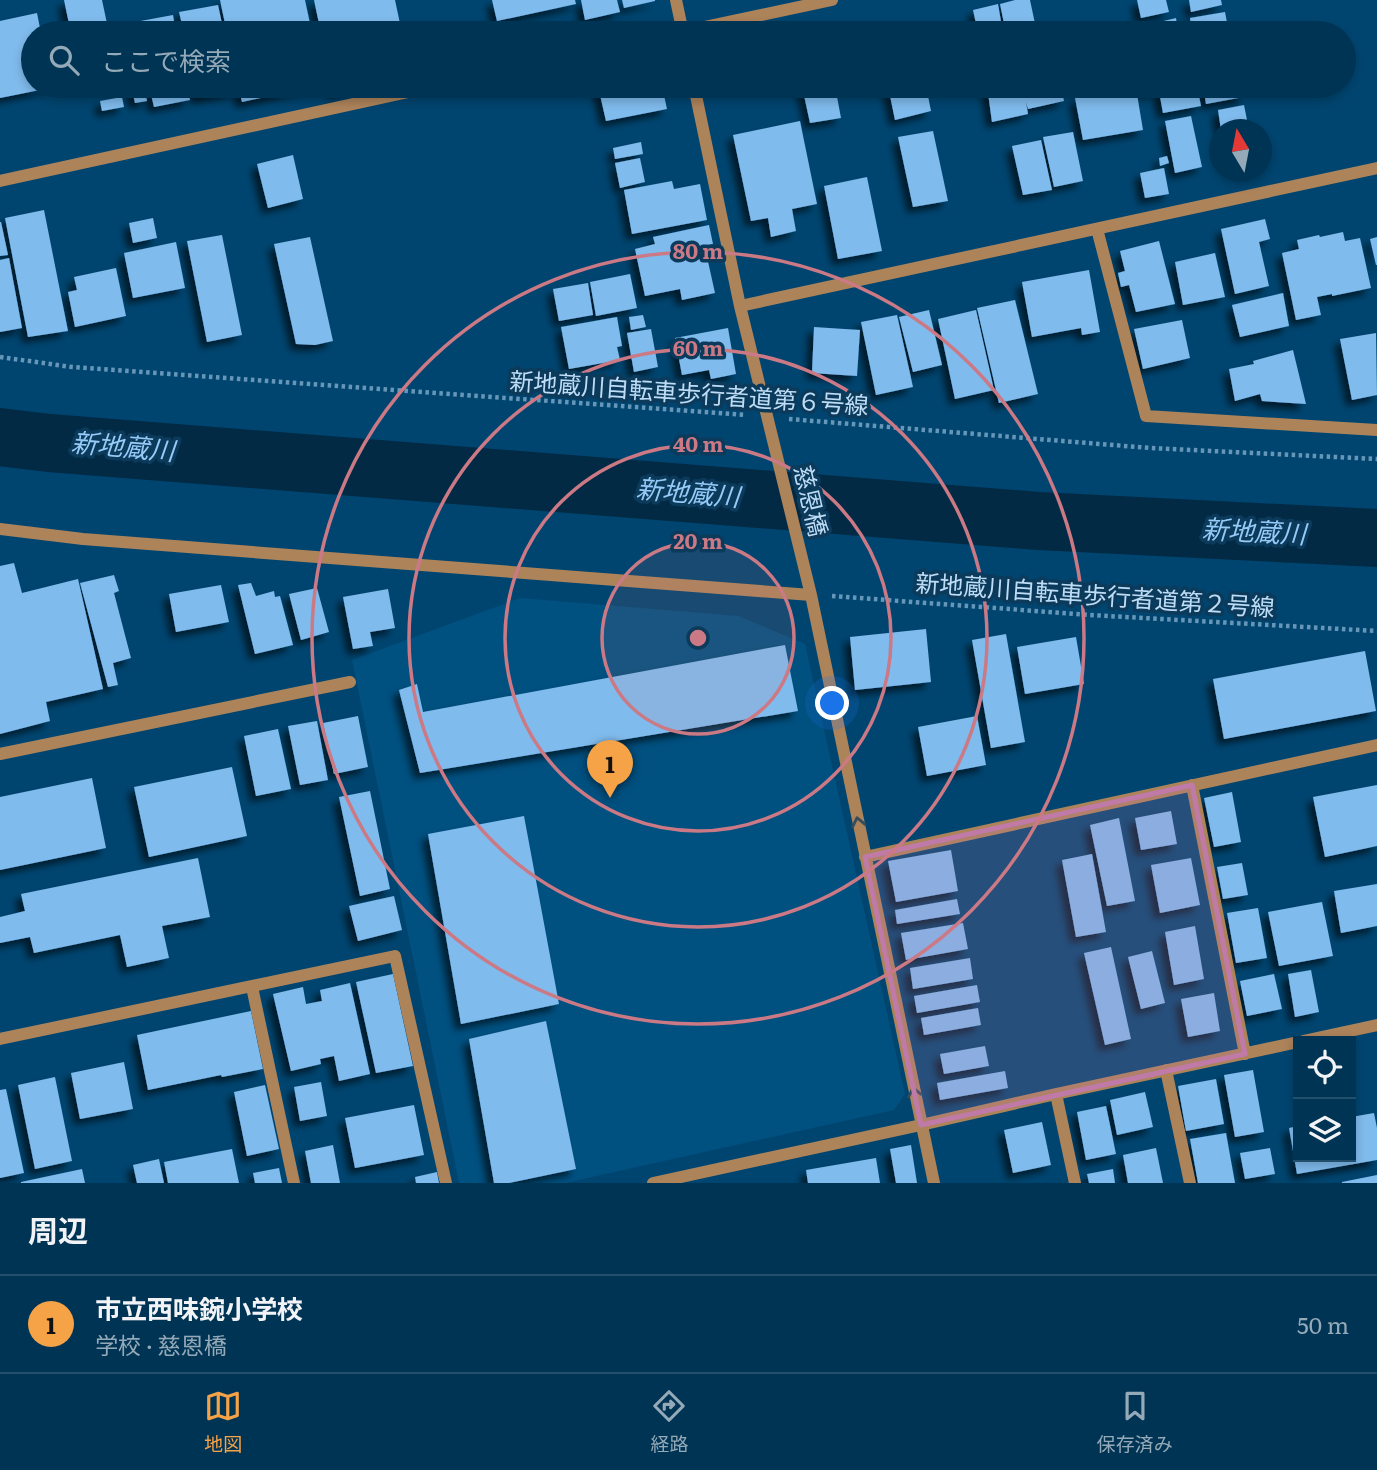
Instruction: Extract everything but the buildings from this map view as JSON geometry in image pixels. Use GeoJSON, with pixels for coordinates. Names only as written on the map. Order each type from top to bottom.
{"type":"FeatureCollection","features":[{"type":"Feature","properties":{"kind":"street"},"geometry":{"type":"LineString","coordinates":[[676,0],[679,21]]}},
{"type":"Feature","properties":{"kind":"street"},"geometry":{"type":"LineString","coordinates":[[736,21],[832,0]]}},
{"type":"Feature","properties":{"kind":"street"},"geometry":{"type":"LineString","coordinates":[[0,181],[381,98]]}},
{"type":"Feature","properties":{"kind":"street","name":"慈恩橋"},"geometry":{"type":"LineString","coordinates":[[697,98],[740,306],[811,595],[934,1183]]}},
{"type":"Feature","properties":{"kind":"street"},"geometry":{"type":"LineString","coordinates":[[740,306],[1377,168]]}},
{"type":"Feature","properties":{"kind":"street"},"geometry":{"type":"LineString","coordinates":[[1097,229],[1146,416],[1377,430]]}},
{"type":"Feature","properties":{"kind":"street"},"geometry":{"type":"LineString","coordinates":[[0,529],[83,539],[811,595]]}},
{"type":"Feature","properties":{"kind":"street"},"geometry":{"type":"LineString","coordinates":[[0,754],[350,682]]}},
{"type":"Feature","properties":{"kind":"street"},"geometry":{"type":"LineString","coordinates":[[865,857],[1377,745]]}},
{"type":"Feature","properties":{"kind":"street"},"geometry":{"type":"LineString","coordinates":[[1192,785],[1245,1054]]}},
{"type":"Feature","properties":{"kind":"street"},"geometry":{"type":"LineString","coordinates":[[0,1040],[395,957],[446,1183]]}},
{"type":"Feature","properties":{"kind":"street"},"geometry":{"type":"LineString","coordinates":[[252,986],[294,1183]]}},
{"type":"Feature","properties":{"kind":"street"},"geometry":{"type":"LineString","coordinates":[[1328,1036],[1377,1025]]}},
{"type":"Feature","properties":{"kind":"street"},"geometry":{"type":"LineString","coordinates":[[653,1183],[701,1178],[1056,1094],[1293,1044]]}},
{"type":"Feature","properties":{"kind":"street"},"geometry":{"type":"LineString","coordinates":[[1166,1070],[1190,1183]]}},
{"type":"Feature","properties":{"kind":"street"},"geometry":{"type":"LineString","coordinates":[[1056,1094],[1074,1183]]}},
{"type":"Feature","properties":{"kind":"path","name":"新地蔵川自転車歩行者道第６号線"},"geometry":{"type":"LineString","coordinates":[[0,357],[72,367],[1150,447],[1377,459]]}},
{"type":"Feature","properties":{"kind":"path","name":"新地蔵川自転車歩行者道第２号線"},"geometry":{"type":"LineString","coordinates":[[811,595],[1090,615],[1377,631]]}},
{"type":"Feature","properties":{"kind":"highlighted area"},"geometry":{"type":"Polygon","coordinates":[[[1192,785],[1245,1054],[921,1125],[865,857],[1192,785]]]}},
{"type":"Feature","properties":{"kind":"shaded area"},"geometry":{"type":"Polygon","coordinates":[[[520,598],[738,616],[805,644],[905,1094],[894,1110],[565,1183],[459,1183],[352,660],[520,598]]]}},
{"type":"Feature","properties":{"kind":"waterway","name":"新地蔵川"},"geometry":{"type":"LineString","coordinates":[[0,437],[1039,521],[1377,538]]}},
{"type":"Feature","properties":{"kind":"place","name":"市立西味鋺小学校"},"geometry":{"type":"Point","coordinates":[610,798]}}]}
